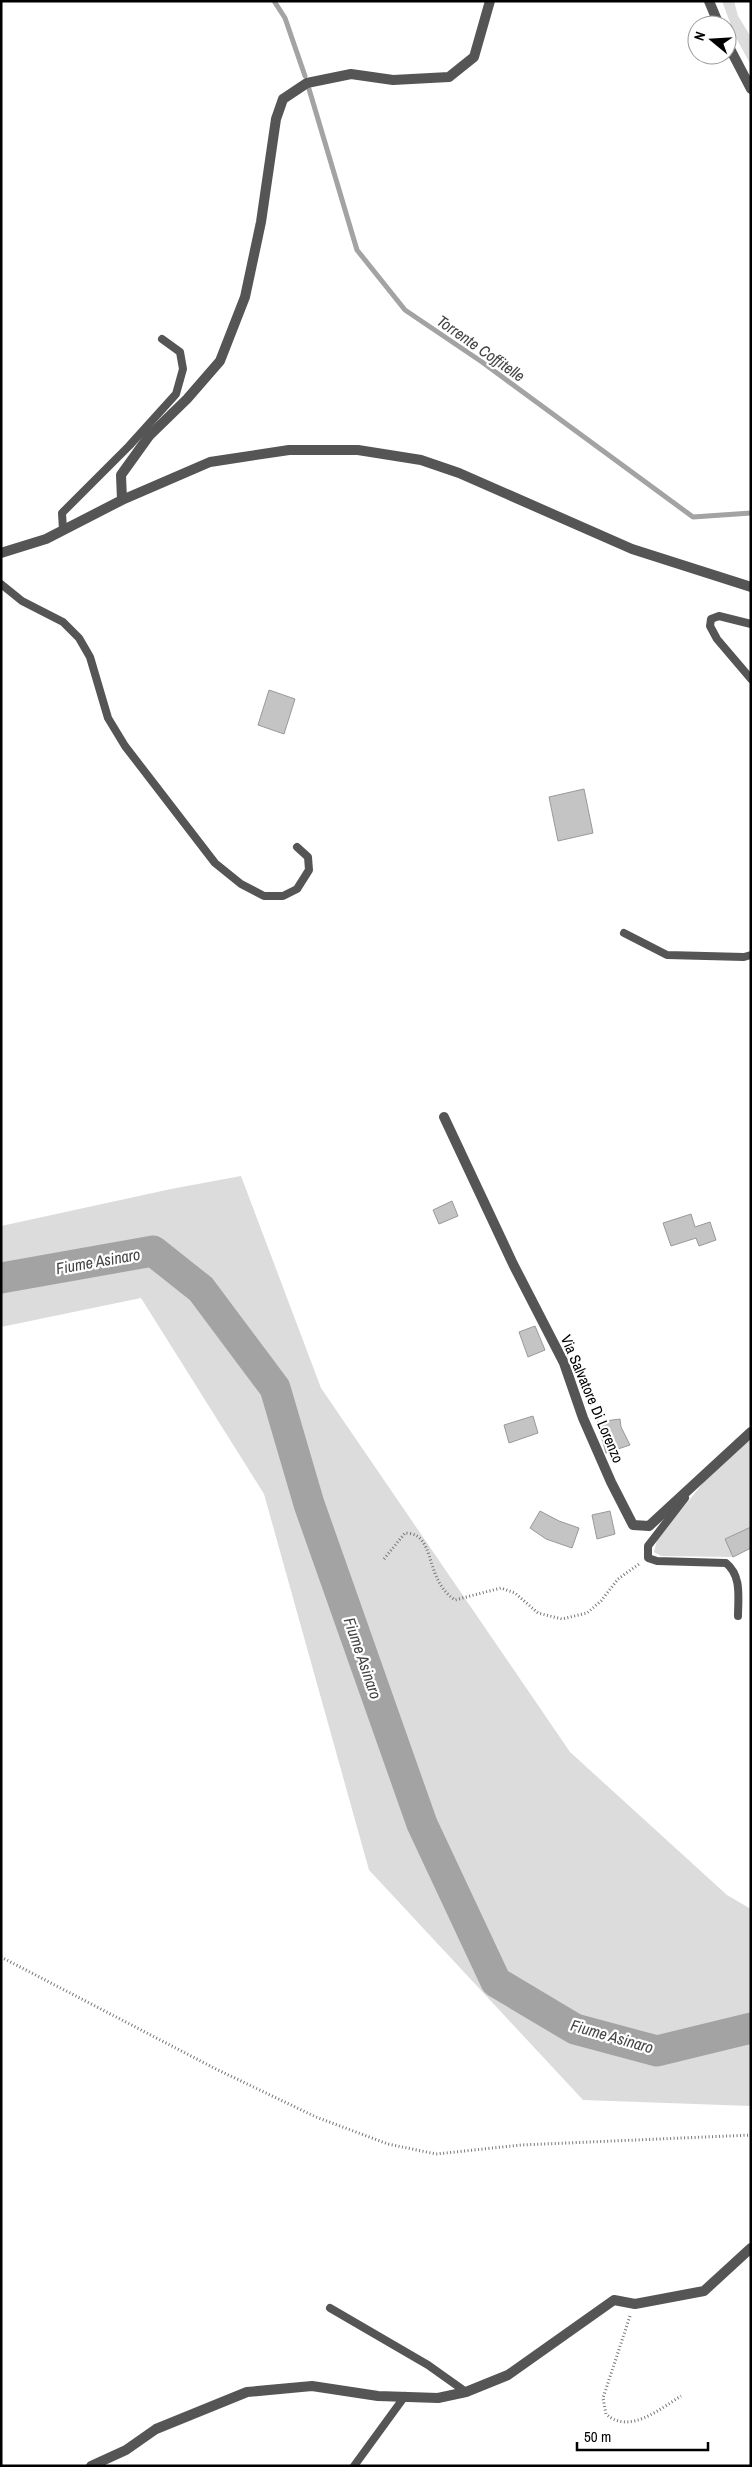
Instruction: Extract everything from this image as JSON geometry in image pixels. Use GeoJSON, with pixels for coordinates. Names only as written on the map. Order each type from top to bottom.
{"type":"FeatureCollection","features":[{"type":"Feature","properties":{"kind":"street"},"geometry":{"type":"LineString","coordinates":[[122,500],[121,475],[149,436],[187,399],[220,361],[246,298],[261,222],[276,119],[283,99],[307,83],[351,74],[393,80],[449,77],[474,56],[490,1]]}},
{"type":"Feature","properties":{"kind":"street"},"geometry":{"type":"LineString","coordinates":[[708,1],[714,15]]}},
{"type":"Feature","properties":{"kind":"street"},"geometry":{"type":"LineString","coordinates":[[737,62],[751,89]]}},
{"type":"Feature","properties":{"kind":"street"},"geometry":{"type":"LineString","coordinates":[[1,553],[46,539],[122,500],[210,462],[289,450],[358,450],[421,460],[458,472],[632,549],[751,588]]}},
{"type":"Feature","properties":{"kind":"street","name":"Via Salvatore Di Lorenzo"},"geometry":{"type":"LineString","coordinates":[[444,1117],[513,1264],[564,1363],[586,1426],[633,1525],[642,1528],[649,1526],[751,1432]]}},
{"type":"Feature","properties":{"kind":"street"},"geometry":{"type":"LineString","coordinates":[[91,2466],[126,2450],[156,2429],[247,2392],[312,2386],[378,2396],[438,2398],[466,2392],[508,2375],[614,2300],[635,2304],[704,2291],[751,2248]]}},
{"type":"Feature","properties":{"kind":"lane"},"geometry":{"type":"LineString","coordinates":[[63,530],[62,513],[129,446],[176,394],[182,369],[180,352],[162,340]]}},
{"type":"Feature","properties":{"kind":"lane"},"geometry":{"type":"LineString","coordinates":[[1,584],[22,600],[62,622],[80,638],[90,657],[108,718],[125,746],[215,863],[241,884],[264,896],[283,896],[297,889],[309,870],[308,857],[297,846]]}},
{"type":"Feature","properties":{"kind":"lane"},"geometry":{"type":"LineString","coordinates":[[751,624],[719,616],[711,619],[710,626],[717,639],[751,679]]}},
{"type":"Feature","properties":{"kind":"lane"},"geometry":{"type":"LineString","coordinates":[[624,933],[667,955],[744,957],[751,955]]}},
{"type":"Feature","properties":{"kind":"lane"},"geometry":{"type":"LineString","coordinates":[[695,1484],[648,1546],[648,1558],[657,1561],[726,1563],[734,1570],[738,1588],[738,1616]]}},
{"type":"Feature","properties":{"kind":"lane"},"geometry":{"type":"LineString","coordinates":[[330,2308],[428,2365],[466,2392]]}},
{"type":"Feature","properties":{"kind":"lane"},"geometry":{"type":"LineString","coordinates":[[354,2466],[405,2396]]}},
{"type":"Feature","properties":{"kind":"path"},"geometry":{"type":"LineString","coordinates":[[384,1559],[406,1533],[417,1535],[424,1545],[443,1592],[455,1600],[501,1588],[515,1592],[538,1613],[562,1619],[587,1613],[601,1601],[618,1579],[648,1558]]}},
{"type":"Feature","properties":{"kind":"path"},"geometry":{"type":"LineString","coordinates":[[1,1957],[232,2077],[316,2118],[388,2144],[436,2154],[521,2145],[751,2136]]}},
{"type":"Feature","properties":{"kind":"path"},"geometry":{"type":"LineString","coordinates":[[635,2304],[603,2398],[606,2414],[612,2419],[632,2422],[651,2415],[681,2396]]}},
{"type":"Feature","properties":{"kind":"shaded area"},"geometry":{"type":"Polygon","coordinates":[[[722,1],[734,1],[738,16],[751,37],[751,65],[737,40],[737,15],[727,15],[722,1]]]}},
{"type":"Feature","properties":{"kind":"shaded area"},"geometry":{"type":"Polygon","coordinates":[[[241,1176],[321,1388],[570,1752],[727,1895],[751,1909],[751,2106],[583,2100],[369,1870],[264,1494],[141,1298],[1,1327],[1,1226],[171,1189],[241,1176]]]}},
{"type":"Feature","properties":{"kind":"shaded area"},"geometry":{"type":"Polygon","coordinates":[[[751,1437],[751,1527],[725,1539],[733,1557],[661,1556],[654,1552],[657,1540],[707,1478],[751,1437]]]}},
{"type":"Feature","properties":{"kind":"building"},"geometry":{"type":"Polygon","coordinates":[[[269,690],[295,699],[284,734],[258,725],[269,690]]]}},
{"type":"Feature","properties":{"kind":"building"},"geometry":{"type":"Polygon","coordinates":[[[584,789],[593,833],[558,841],[549,797],[584,789]]]}},
{"type":"Feature","properties":{"kind":"building"},"geometry":{"type":"Polygon","coordinates":[[[452,1201],[458,1216],[439,1224],[433,1210],[452,1201]]]}},
{"type":"Feature","properties":{"kind":"building"},"geometry":{"type":"Polygon","coordinates":[[[691,1214],[695,1227],[710,1222],[716,1240],[699,1246],[696,1238],[671,1246],[663,1223],[691,1214]]]}},
{"type":"Feature","properties":{"kind":"building"},"geometry":{"type":"Polygon","coordinates":[[[535,1326],[545,1350],[528,1357],[519,1332],[535,1326]]]}},
{"type":"Feature","properties":{"kind":"building"},"geometry":{"type":"Polygon","coordinates":[[[533,1416],[538,1433],[509,1443],[504,1425],[533,1416]]]}},
{"type":"Feature","properties":{"kind":"building"},"geometry":{"type":"Polygon","coordinates":[[[620,1419],[621,1427],[630,1445],[606,1453],[597,1422],[620,1419]]]}},
{"type":"Feature","properties":{"kind":"building"},"geometry":{"type":"Polygon","coordinates":[[[540,1511],[559,1521],[579,1528],[572,1548],[546,1539],[530,1528],[540,1511]]]}},
{"type":"Feature","properties":{"kind":"building"},"geometry":{"type":"Polygon","coordinates":[[[610,1511],[615,1534],[597,1539],[592,1515],[610,1511]]]}},
{"type":"Feature","properties":{"kind":"building"},"geometry":{"type":"Polygon","coordinates":[[[751,1527],[751,1548],[733,1557],[725,1539],[751,1527]]]}},
{"type":"Feature","properties":{"kind":"waterway","name":"Torrente Coffitelle"},"geometry":{"type":"LineString","coordinates":[[274,1],[285,18],[305,76]]}},
{"type":"Feature","properties":{"kind":"waterway","name":"Torrente Coffitelle"},"geometry":{"type":"LineString","coordinates":[[309,89],[357,250],[405,310],[482,362],[693,517],[751,513]]}},
{"type":"Feature","properties":{"kind":"waterway","name":"Fiume Asinaro"},"geometry":{"type":"LineString","coordinates":[[1,1278],[153,1251],[201,1289],[275,1388],[309,1504],[422,1824],[496,1982],[575,2029],[657,2051],[751,2028]]}}]}
